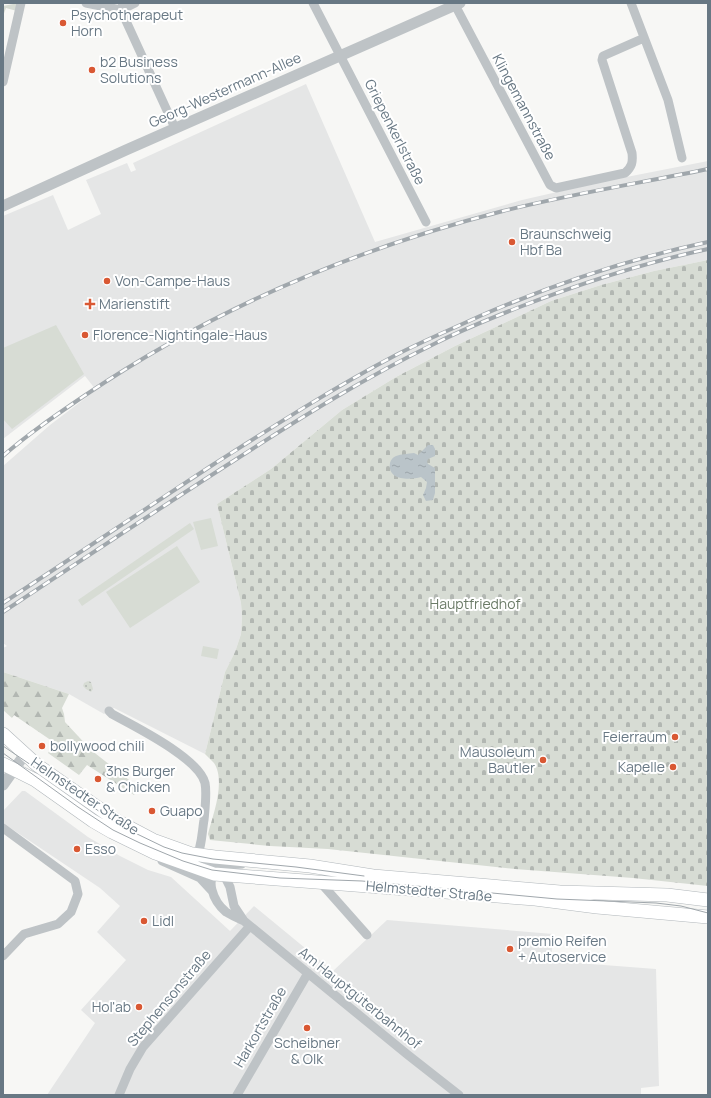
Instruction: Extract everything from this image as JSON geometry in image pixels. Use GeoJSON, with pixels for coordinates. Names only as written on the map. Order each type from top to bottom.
{"type":"FeatureCollection","features":[{"type":"Feature","properties":{"kind":"main road","name":"Helmstedter Straße"},"geometry":{"type":"LineString","coordinates":[[3,734],[47,773],[126,826],[166,845],[198,855],[310,866],[374,876],[539,891],[654,895],[703,899],[702,917],[550,901],[250,877],[219,872],[159,855],[104,827],[35,780],[9,767]]}},
{"type":"Feature","properties":{"kind":"street"},"geometry":{"type":"LineString","coordinates":[[3,82],[21,3]]}},
{"type":"Feature","properties":{"kind":"street"},"geometry":{"type":"LineString","coordinates":[[86,3],[122,7],[135,3]]}},
{"type":"Feature","properties":{"kind":"street","name":"Griepenkerlstraße"},"geometry":{"type":"LineString","coordinates":[[313,3],[426,222]]}},
{"type":"Feature","properties":{"kind":"street"},"geometry":{"type":"LineString","coordinates":[[631,3],[668,100],[682,158]]}},
{"type":"Feature","properties":{"kind":"street","name":"Georg-Westermann-Allee"},"geometry":{"type":"LineString","coordinates":[[3,206],[456,4]]}},
{"type":"Feature","properties":{"kind":"street","name":"Klingemannstraße"},"geometry":{"type":"LineString","coordinates":[[456,4],[550,186],[556,188],[625,173],[631,168],[633,161],[632,153],[602,65],[602,60],[603,56],[644,38]]}},
{"type":"Feature","properties":{"kind":"street"},"geometry":{"type":"LineString","coordinates":[[122,7],[175,128]]}},
{"type":"Feature","properties":{"kind":"street"},"geometry":{"type":"LineString","coordinates":[[109,711],[153,737],[186,759],[195,766],[202,775],[205,783],[204,806],[198,855],[211,862],[219,872]]}},
{"type":"Feature","properties":{"kind":"street"},"geometry":{"type":"LineString","coordinates":[[3,785],[9,767],[25,754]]}},
{"type":"Feature","properties":{"kind":"street"},"geometry":{"type":"LineString","coordinates":[[3,828],[75,881],[78,894],[71,912],[58,924],[24,934],[3,956]]}},
{"type":"Feature","properties":{"kind":"street","name":"Helmstedter Straße"},"geometry":{"type":"LineString","coordinates":[[159,855],[192,859],[196,858],[198,855]]}},
{"type":"Feature","properties":{"kind":"street","name":"Helmstedter Straße"},"geometry":{"type":"LineString","coordinates":[[159,855],[167,863],[200,878],[213,892]]}},
{"type":"Feature","properties":{"kind":"street"},"geometry":{"type":"LineString","coordinates":[[213,892],[210,882],[219,872],[229,865],[260,862]]}},
{"type":"Feature","properties":{"kind":"street","name":"Am Hauptgüterbahnhof"},"geometry":{"type":"LineString","coordinates":[[219,872],[230,887],[234,906],[247,924]]}},
{"type":"Feature","properties":{"kind":"street"},"geometry":{"type":"LineString","coordinates":[[231,897],[233,890],[238,883],[243,879],[250,877]]}},
{"type":"Feature","properties":{"kind":"street"},"geometry":{"type":"LineString","coordinates":[[320,882],[367,935]]}},
{"type":"Feature","properties":{"kind":"street","name":"Am Hauptgüterbahnhof"},"geometry":{"type":"LineString","coordinates":[[213,892],[219,904],[225,911],[247,924],[459,1095]]}},
{"type":"Feature","properties":{"kind":"street","name":"Stephensonstraße"},"geometry":{"type":"LineString","coordinates":[[119,1095],[130,1069],[143,1047],[247,924]]}},
{"type":"Feature","properties":{"kind":"street","name":"Harkortstraße"},"geometry":{"type":"LineString","coordinates":[[236,1095],[308,973]]}},
{"type":"Feature","properties":{"kind":"shaded area"},"geometry":{"type":"Polygon","coordinates":[[[306,84],[375,242],[522,200],[601,182],[708,161],[708,260],[654,271],[601,285],[551,301],[455,346],[396,377],[342,410],[271,469],[217,504],[241,603],[242,617],[241,634],[235,652],[225,672],[205,754],[114,708],[104,714],[69,694],[3,672],[3,648],[7,646],[3,643],[3,466],[50,425],[96,390],[85,376],[3,439],[3,216],[53,195],[68,230],[101,214],[86,180],[127,163],[131,172],[136,170],[133,163],[306,84]]]}},
{"type":"Feature","properties":{"kind":"shaded area"},"geometry":{"type":"Polygon","coordinates":[[[22,791],[25,791],[88,837],[120,856],[148,870],[171,877],[230,931],[254,906],[333,971],[387,920],[553,934],[551,961],[656,969],[659,1086],[641,1088],[641,1094],[632,1095],[47,1095],[95,1023],[81,1010],[126,960],[97,932],[120,906],[100,888],[3,823],[3,811],[22,791]]]}},
{"type":"Feature","properties":{"kind":"green space"},"geometry":{"type":"Polygon","coordinates":[[[18,3],[17,11],[6,8],[3,16],[3,6],[18,3]]]}},
{"type":"Feature","properties":{"kind":"green space","name":"Hauptfriedhof"},"geometry":{"type":"Polygon","coordinates":[[[708,260],[708,886],[633,878],[515,869],[328,849],[270,846],[210,840],[208,834],[219,788],[219,779],[214,763],[205,754],[225,672],[235,652],[241,634],[242,617],[241,603],[217,504],[271,469],[342,410],[396,377],[455,346],[551,301],[601,285],[654,271],[708,260]]]}},
{"type":"Feature","properties":{"kind":"green space"},"geometry":{"type":"Polygon","coordinates":[[[56,325],[84,374],[12,429],[3,419],[3,348],[56,325]]]}},
{"type":"Feature","properties":{"kind":"green space"},"geometry":{"type":"Polygon","coordinates":[[[211,518],[218,546],[201,550],[193,522],[211,518]]]}},
{"type":"Feature","properties":{"kind":"green space"},"geometry":{"type":"Polygon","coordinates":[[[190,523],[194,529],[82,606],[78,600],[190,523]]]}},
{"type":"Feature","properties":{"kind":"green space"},"geometry":{"type":"Polygon","coordinates":[[[177,546],[200,582],[130,628],[106,592],[177,546]]]}},
{"type":"Feature","properties":{"kind":"green space"},"geometry":{"type":"Polygon","coordinates":[[[203,646],[219,649],[217,659],[201,656],[203,646]]]}},
{"type":"Feature","properties":{"kind":"green space"},"geometry":{"type":"Polygon","coordinates":[[[3,672],[69,694],[62,708],[65,722],[91,750],[138,787],[134,795],[87,765],[79,775],[48,753],[55,743],[14,715],[12,718],[3,710],[3,672]]]}},
{"type":"Feature","properties":{"kind":"green space"},"geometry":{"type":"Polygon","coordinates":[[[88,681],[91,682],[93,689],[91,692],[83,686],[84,683],[88,681]]]}},
{"type":"Feature","properties":{"kind":"water"},"geometry":{"type":"Polygon","coordinates":[[[428,445],[433,445],[435,449],[435,456],[428,459],[427,462],[435,468],[435,493],[433,500],[426,501],[423,495],[427,482],[421,477],[406,479],[396,476],[390,469],[390,463],[393,458],[398,455],[414,453],[418,455],[428,445]]]}},
{"type":"Feature","properties":{"kind":"tram line"},"geometry":{"type":"LineString","coordinates":[[3,746],[109,818],[164,847],[182,853],[213,859],[296,867],[364,876]]}},
{"type":"Feature","properties":{"kind":"tram line"},"geometry":{"type":"LineString","coordinates":[[3,753],[78,807],[113,830],[183,861],[212,870],[280,878],[362,881],[557,899],[656,903],[681,906],[708,913]]}},
{"type":"Feature","properties":{"kind":"railway"},"geometry":{"type":"LineString","coordinates":[[3,456],[32,432],[84,396],[132,365],[182,336],[233,310],[339,264],[448,226],[503,211],[708,169]]}},
{"type":"Feature","properties":{"kind":"railway"},"geometry":{"type":"LineString","coordinates":[[3,603],[187,481],[327,394],[396,355],[480,316],[536,293],[621,264],[708,242]]}},
{"type":"Feature","properties":{"kind":"railway"},"geometry":{"type":"LineString","coordinates":[[3,612],[284,429],[334,398],[410,356],[476,325],[564,291],[635,267],[708,249]]}},
{"type":"Feature","properties":{"kind":"place","name":"Psychotherapeut Horn"},"geometry":{"type":"Point","coordinates":[63,23]}},
{"type":"Feature","properties":{"kind":"place","name":"b2 Business Solutions"},"geometry":{"type":"Point","coordinates":[92,70]}},
{"type":"Feature","properties":{"kind":"place","name":"Braunschweig Hbf Ba"},"geometry":{"type":"Point","coordinates":[512,242]}},
{"type":"Feature","properties":{"kind":"place","name":"Von-Campe-Haus"},"geometry":{"type":"Point","coordinates":[107,281]}},
{"type":"Feature","properties":{"kind":"place","name":"Marienstift"},"geometry":{"type":"Point","coordinates":[90,304]}},
{"type":"Feature","properties":{"kind":"place","name":"Florence-Nightingale-Haus"},"geometry":{"type":"Point","coordinates":[85,335]}},
{"type":"Feature","properties":{"kind":"place","name":"Feierraum"},"geometry":{"type":"Point","coordinates":[675,737]}},
{"type":"Feature","properties":{"kind":"place","name":"bollywood chili"},"geometry":{"type":"Point","coordinates":[42,746]}},
{"type":"Feature","properties":{"kind":"place","name":"Mausoleum Bautler"},"geometry":{"type":"Point","coordinates":[543,760]}},
{"type":"Feature","properties":{"kind":"place","name":"Kapelle"},"geometry":{"type":"Point","coordinates":[673,767]}},
{"type":"Feature","properties":{"kind":"place","name":"3hs Burger & Chicken"},"geometry":{"type":"Point","coordinates":[98,779]}},
{"type":"Feature","properties":{"kind":"place","name":"Guapo"},"geometry":{"type":"Point","coordinates":[152,811]}},
{"type":"Feature","properties":{"kind":"place","name":"Esso"},"geometry":{"type":"Point","coordinates":[77,849]}},
{"type":"Feature","properties":{"kind":"place","name":"Lidl"},"geometry":{"type":"Point","coordinates":[144,921]}},
{"type":"Feature","properties":{"kind":"place","name":"premio Reifen + Autoservice"},"geometry":{"type":"Point","coordinates":[510,949]}},
{"type":"Feature","properties":{"kind":"place","name":"Hol'ab"},"geometry":{"type":"Point","coordinates":[139,1007]}},
{"type":"Feature","properties":{"kind":"place","name":"Scheibner & Olk"},"geometry":{"type":"Point","coordinates":[307,1028]}}]}
